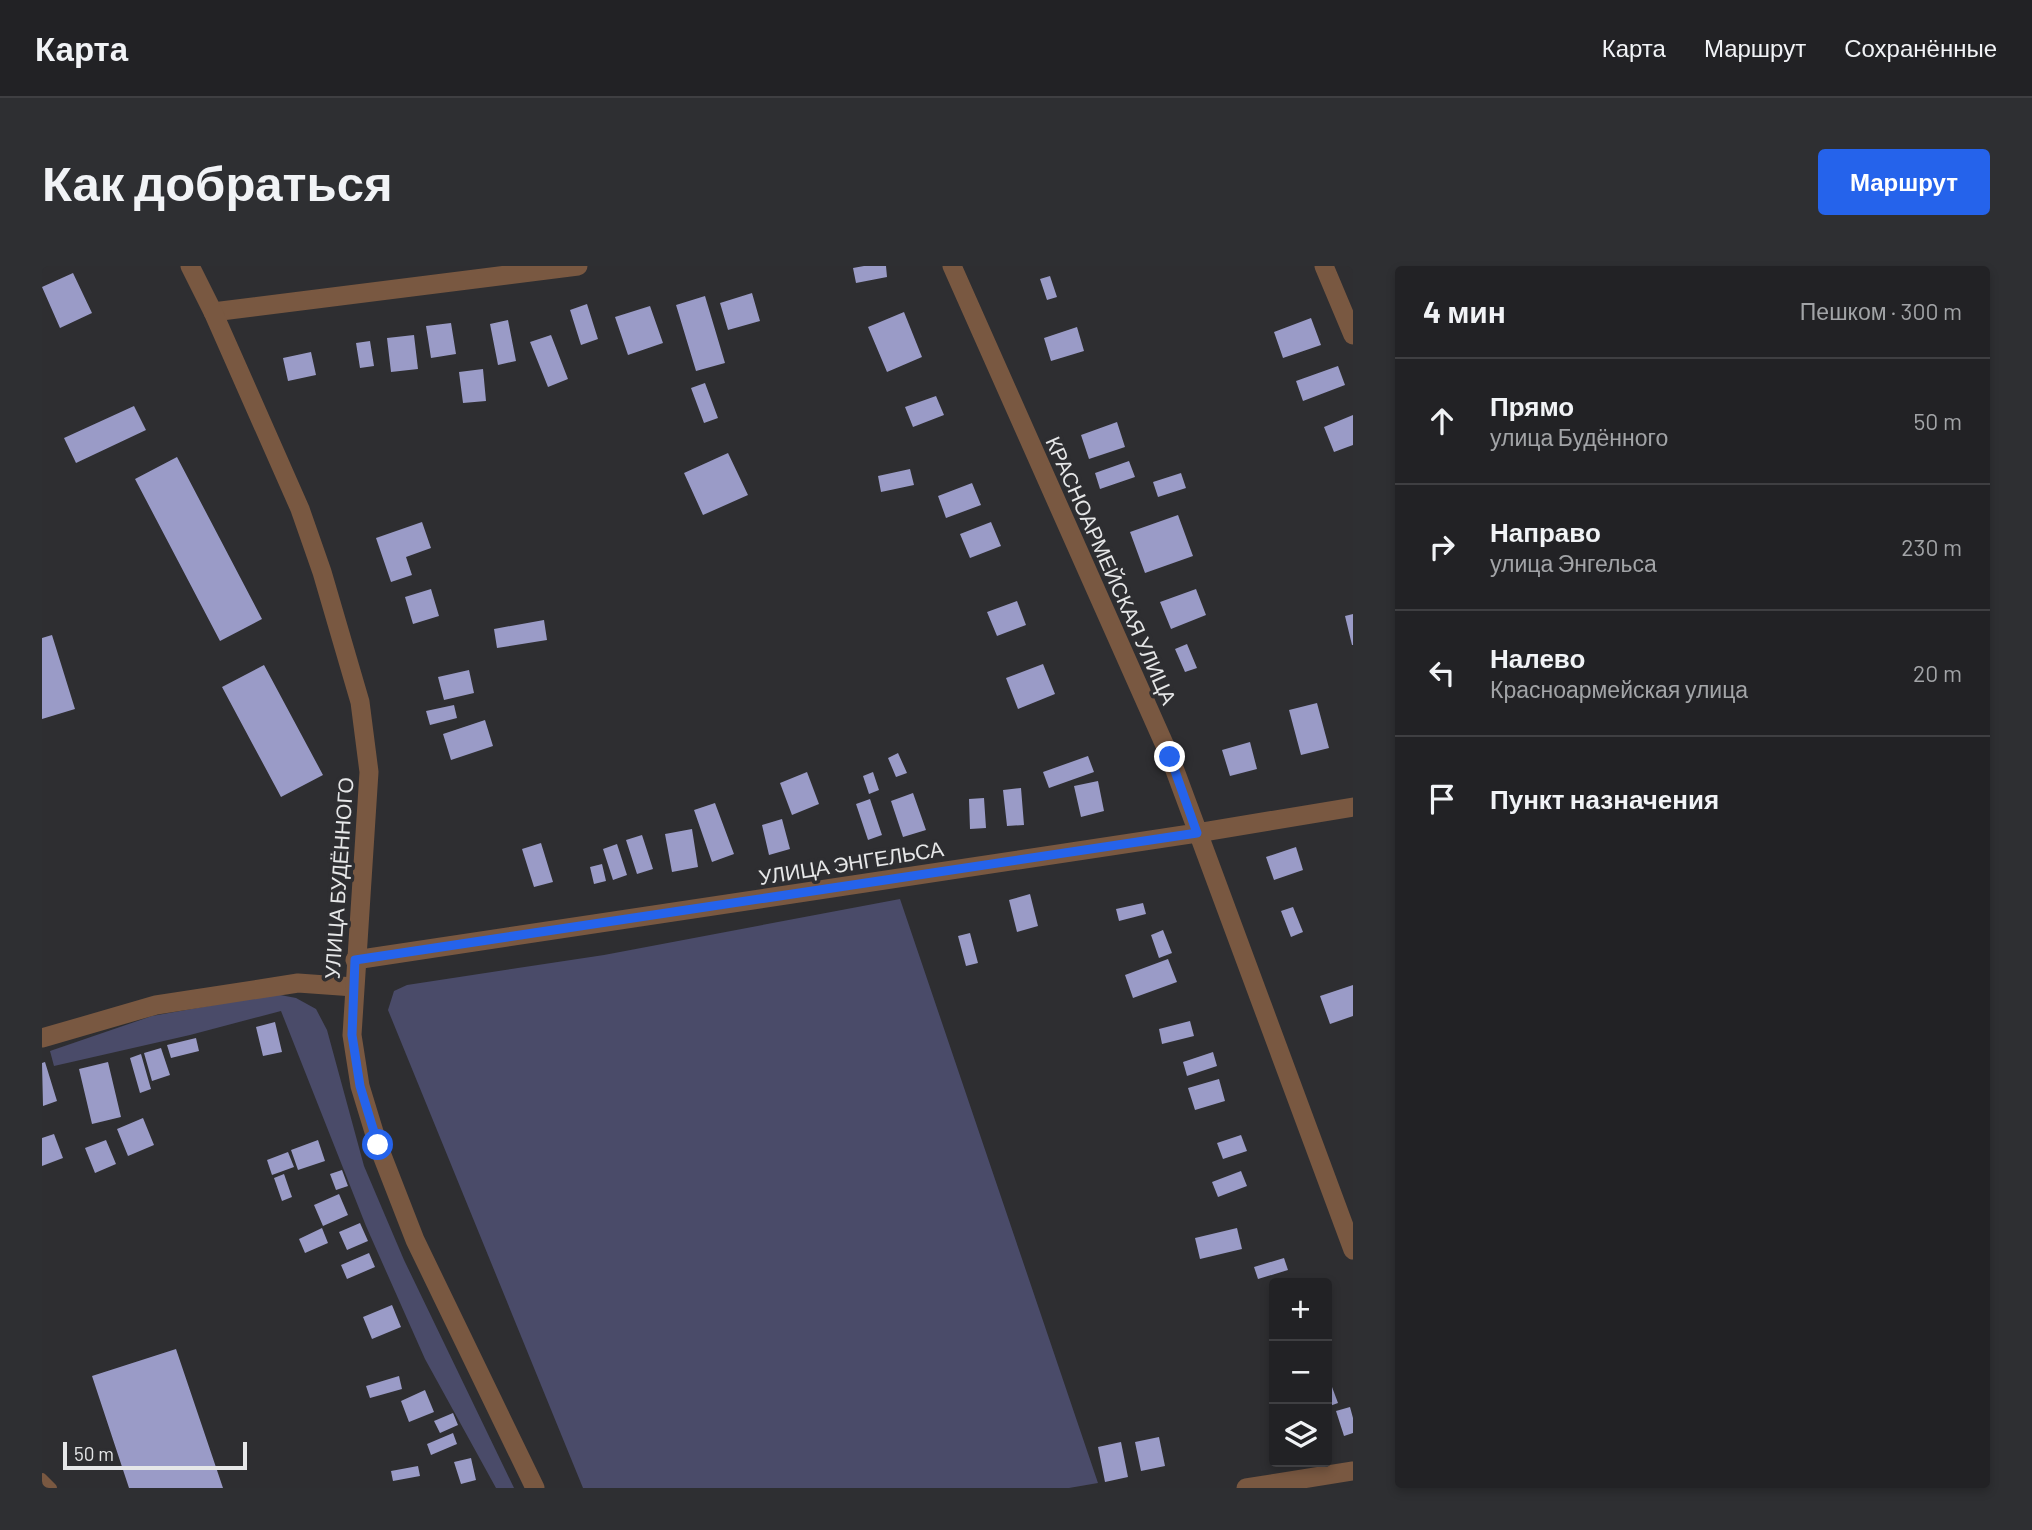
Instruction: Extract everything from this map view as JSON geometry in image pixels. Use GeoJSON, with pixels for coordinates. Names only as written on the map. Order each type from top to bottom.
{"type":"FeatureCollection","features":[{"type":"Feature","properties":{"kind":"street","name":"УЛИЦА БУДЁННОГО"},"geometry":{"type":"LineString","coordinates":[[190,266],[300,509],[322,572],[360,702],[369,772],[352,1035],[360,1086],[378,1145],[415,1240],[535,1488]]}},
{"type":"Feature","properties":{"kind":"street"},"geometry":{"type":"LineString","coordinates":[[213,312],[578,266]]}},
{"type":"Feature","properties":{"kind":"street","name":"КРАСНОАРМЕЙСКАЯ УЛИЦА"},"geometry":{"type":"LineString","coordinates":[[952,266],[1170,757],[1353,1250]]}},
{"type":"Feature","properties":{"kind":"street"},"geometry":{"type":"LineString","coordinates":[[1324,266],[1353,335]]}},
{"type":"Feature","properties":{"kind":"street","name":"УЛИЦА ЭНГЕЛЬСА"},"geometry":{"type":"LineString","coordinates":[[355,960],[1353,807]]}},
{"type":"Feature","properties":{"kind":"street"},"geometry":{"type":"LineString","coordinates":[[42,1038],[156,1005],[298,983],[354,987]]}},
{"type":"Feature","properties":{"kind":"street"},"geometry":{"type":"LineString","coordinates":[[1246,1488],[1353,1471]]}},
{"type":"Feature","properties":{"kind":"lane"},"geometry":{"type":"LineString","coordinates":[[42,1478],[52,1488]]}},
{"type":"Feature","properties":{"kind":"shaded area"},"geometry":{"type":"Polygon","coordinates":[[[900,899],[1098,1483],[1069,1488],[583,1488],[388,1010],[394,991],[407,985],[604,955],[900,899]]]}},
{"type":"Feature","properties":{"kind":"shaded area"},"geometry":{"type":"Polygon","coordinates":[[[275,994],[296,998],[316,1009],[327,1030],[364,1166],[404,1260],[514,1488],[496,1488],[425,1359],[366,1226],[281,1011],[54,1066],[50,1051],[152,1016],[275,994]]]}},
{"type":"Feature","properties":{"kind":"building"},"geometry":{"type":"Polygon","coordinates":[[[886,266],[887,277],[856,283],[853,268],[886,266]]]}},
{"type":"Feature","properties":{"kind":"building"},"geometry":{"type":"Polygon","coordinates":[[[73,273],[92,313],[60,328],[42,287],[73,273]]]}},
{"type":"Feature","properties":{"kind":"building"},"geometry":{"type":"Polygon","coordinates":[[[1050,276],[1057,297],[1047,300],[1040,279],[1050,276]]]}},
{"type":"Feature","properties":{"kind":"building"},"geometry":{"type":"Polygon","coordinates":[[[752,293],[760,321],[728,330],[720,303],[752,293]]]}},
{"type":"Feature","properties":{"kind":"building"},"geometry":{"type":"Polygon","coordinates":[[[705,296],[725,363],[696,371],[676,305],[705,296]]]}},
{"type":"Feature","properties":{"kind":"building"},"geometry":{"type":"Polygon","coordinates":[[[587,304],[598,339],[581,345],[570,310],[587,304]]]}},
{"type":"Feature","properties":{"kind":"building"},"geometry":{"type":"Polygon","coordinates":[[[650,306],[663,343],[628,355],[615,317],[650,306]]]}},
{"type":"Feature","properties":{"kind":"building"},"geometry":{"type":"Polygon","coordinates":[[[904,312],[922,357],[887,372],[868,327],[904,312]]]}},
{"type":"Feature","properties":{"kind":"building"},"geometry":{"type":"Polygon","coordinates":[[[1311,318],[1321,345],[1283,358],[1274,332],[1311,318]]]}},
{"type":"Feature","properties":{"kind":"building"},"geometry":{"type":"Polygon","coordinates":[[[508,320],[516,361],[498,365],[490,324],[508,320]]]}},
{"type":"Feature","properties":{"kind":"building"},"geometry":{"type":"Polygon","coordinates":[[[451,323],[456,354],[431,358],[426,326],[451,323]]]}},
{"type":"Feature","properties":{"kind":"building"},"geometry":{"type":"Polygon","coordinates":[[[1077,327],[1084,351],[1051,361],[1044,338],[1077,327]]]}},
{"type":"Feature","properties":{"kind":"building"},"geometry":{"type":"Polygon","coordinates":[[[414,335],[418,369],[391,372],[387,338],[414,335]]]}},
{"type":"Feature","properties":{"kind":"building"},"geometry":{"type":"Polygon","coordinates":[[[551,335],[568,379],[548,387],[530,342],[551,335]]]}},
{"type":"Feature","properties":{"kind":"building"},"geometry":{"type":"Polygon","coordinates":[[[370,341],[374,366],[360,368],[356,343],[370,341]]]}},
{"type":"Feature","properties":{"kind":"building"},"geometry":{"type":"Polygon","coordinates":[[[311,352],[316,375],[288,381],[283,358],[311,352]]]}},
{"type":"Feature","properties":{"kind":"building"},"geometry":{"type":"Polygon","coordinates":[[[1338,366],[1345,385],[1303,401],[1296,381],[1338,366]]]}},
{"type":"Feature","properties":{"kind":"building"},"geometry":{"type":"Polygon","coordinates":[[[483,369],[486,401],[463,403],[459,372],[483,369]]]}},
{"type":"Feature","properties":{"kind":"building"},"geometry":{"type":"Polygon","coordinates":[[[705,383],[718,418],[704,423],[691,388],[705,383]]]}},
{"type":"Feature","properties":{"kind":"building"},"geometry":{"type":"Polygon","coordinates":[[[936,396],[944,415],[913,427],[905,407],[936,396]]]}},
{"type":"Feature","properties":{"kind":"building"},"geometry":{"type":"Polygon","coordinates":[[[134,406],[146,430],[76,463],[64,438],[134,406]]]}},
{"type":"Feature","properties":{"kind":"building"},"geometry":{"type":"Polygon","coordinates":[[[1353,415],[1353,445],[1334,452],[1324,427],[1353,415]]]}},
{"type":"Feature","properties":{"kind":"building"},"geometry":{"type":"Polygon","coordinates":[[[1117,422],[1125,447],[1089,459],[1081,435],[1117,422]]]}},
{"type":"Feature","properties":{"kind":"building"},"geometry":{"type":"Polygon","coordinates":[[[728,453],[748,495],[703,515],[684,473],[728,453]]]}},
{"type":"Feature","properties":{"kind":"building"},"geometry":{"type":"Polygon","coordinates":[[[177,457],[262,619],[220,641],[135,479],[177,457]]]}},
{"type":"Feature","properties":{"kind":"building"},"geometry":{"type":"Polygon","coordinates":[[[1129,461],[1135,477],[1100,489],[1095,473],[1129,461]]]}},
{"type":"Feature","properties":{"kind":"building"},"geometry":{"type":"Polygon","coordinates":[[[910,469],[914,485],[881,492],[878,476],[910,469]]]}},
{"type":"Feature","properties":{"kind":"building"},"geometry":{"type":"Polygon","coordinates":[[[1181,473],[1186,488],[1158,497],[1153,482],[1181,473]]]}},
{"type":"Feature","properties":{"kind":"building"},"geometry":{"type":"Polygon","coordinates":[[[972,483],[981,505],[946,518],[938,496],[972,483]]]}},
{"type":"Feature","properties":{"kind":"building"},"geometry":{"type":"Polygon","coordinates":[[[1178,515],[1193,556],[1145,573],[1130,532],[1178,515]]]}},
{"type":"Feature","properties":{"kind":"building"},"geometry":{"type":"Polygon","coordinates":[[[422,522],[431,548],[406,557],[412,575],[391,582],[376,538],[422,522]]]}},
{"type":"Feature","properties":{"kind":"building"},"geometry":{"type":"Polygon","coordinates":[[[991,522],[1001,546],[970,558],[960,534],[991,522]]]}},
{"type":"Feature","properties":{"kind":"building"},"geometry":{"type":"Polygon","coordinates":[[[431,589],[439,616],[413,624],[405,597],[431,589]]]}},
{"type":"Feature","properties":{"kind":"building"},"geometry":{"type":"Polygon","coordinates":[[[1196,589],[1206,615],[1171,629],[1160,602],[1196,589]]]}},
{"type":"Feature","properties":{"kind":"building"},"geometry":{"type":"Polygon","coordinates":[[[1017,601],[1026,625],[997,636],[987,612],[1017,601]]]}},
{"type":"Feature","properties":{"kind":"building"},"geometry":{"type":"Polygon","coordinates":[[[1353,614],[1353,645],[1352,645],[1345,616],[1353,614]]]}},
{"type":"Feature","properties":{"kind":"building"},"geometry":{"type":"Polygon","coordinates":[[[544,620],[547,640],[497,648],[494,629],[544,620]]]}},
{"type":"Feature","properties":{"kind":"building"},"geometry":{"type":"Polygon","coordinates":[[[52,635],[75,709],[42,719],[42,638],[52,635]]]}},
{"type":"Feature","properties":{"kind":"building"},"geometry":{"type":"Polygon","coordinates":[[[1187,644],[1197,668],[1185,672],[1175,649],[1187,644]]]}},
{"type":"Feature","properties":{"kind":"building"},"geometry":{"type":"Polygon","coordinates":[[[1043,664],[1055,694],[1018,709],[1006,678],[1043,664]]]}},
{"type":"Feature","properties":{"kind":"building"},"geometry":{"type":"Polygon","coordinates":[[[264,665],[323,775],[281,797],[222,687],[264,665]]]}},
{"type":"Feature","properties":{"kind":"building"},"geometry":{"type":"Polygon","coordinates":[[[469,670],[474,693],[444,700],[438,677],[469,670]]]}},
{"type":"Feature","properties":{"kind":"building"},"geometry":{"type":"Polygon","coordinates":[[[1317,703],[1329,748],[1301,755],[1289,710],[1317,703]]]}},
{"type":"Feature","properties":{"kind":"building"},"geometry":{"type":"Polygon","coordinates":[[[454,705],[457,718],[430,725],[426,711],[454,705]]]}},
{"type":"Feature","properties":{"kind":"building"},"geometry":{"type":"Polygon","coordinates":[[[485,720],[493,746],[451,760],[443,734],[485,720]]]}},
{"type":"Feature","properties":{"kind":"building"},"geometry":{"type":"Polygon","coordinates":[[[1250,742],[1257,769],[1230,776],[1222,750],[1250,742]]]}},
{"type":"Feature","properties":{"kind":"building"},"geometry":{"type":"Polygon","coordinates":[[[898,753],[907,773],[896,777],[888,758],[898,753]]]}},
{"type":"Feature","properties":{"kind":"building"},"geometry":{"type":"Polygon","coordinates":[[[1088,756],[1094,772],[1049,788],[1043,772],[1088,756]]]}},
{"type":"Feature","properties":{"kind":"building"},"geometry":{"type":"Polygon","coordinates":[[[807,772],[819,804],[792,815],[780,783],[807,772]]]}},
{"type":"Feature","properties":{"kind":"building"},"geometry":{"type":"Polygon","coordinates":[[[873,772],[879,790],[869,794],[863,776],[873,772]]]}},
{"type":"Feature","properties":{"kind":"building"},"geometry":{"type":"Polygon","coordinates":[[[1098,781],[1104,811],[1081,817],[1074,786],[1098,781]]]}},
{"type":"Feature","properties":{"kind":"building"},"geometry":{"type":"Polygon","coordinates":[[[1021,788],[1024,825],[1007,826],[1003,790],[1021,788]]]}},
{"type":"Feature","properties":{"kind":"building"},"geometry":{"type":"Polygon","coordinates":[[[913,793],[926,830],[903,837],[891,801],[913,793]]]}},
{"type":"Feature","properties":{"kind":"building"},"geometry":{"type":"Polygon","coordinates":[[[984,798],[986,828],[970,829],[969,799],[984,798]]]}},
{"type":"Feature","properties":{"kind":"building"},"geometry":{"type":"Polygon","coordinates":[[[870,799],[882,835],[868,840],[856,804],[870,799]]]}},
{"type":"Feature","properties":{"kind":"building"},"geometry":{"type":"Polygon","coordinates":[[[715,803],[734,854],[712,862],[694,810],[715,803]]]}},
{"type":"Feature","properties":{"kind":"building"},"geometry":{"type":"Polygon","coordinates":[[[782,819],[790,849],[769,855],[762,825],[782,819]]]}},
{"type":"Feature","properties":{"kind":"building"},"geometry":{"type":"Polygon","coordinates":[[[692,829],[698,867],[672,872],[665,834],[692,829]]]}},
{"type":"Feature","properties":{"kind":"building"},"geometry":{"type":"Polygon","coordinates":[[[642,835],[653,869],[637,874],[626,840],[642,835]]]}},
{"type":"Feature","properties":{"kind":"building"},"geometry":{"type":"Polygon","coordinates":[[[541,843],[553,882],[534,887],[522,849],[541,843]]]}},
{"type":"Feature","properties":{"kind":"building"},"geometry":{"type":"Polygon","coordinates":[[[617,844],[627,875],[613,880],[603,849],[617,844]]]}},
{"type":"Feature","properties":{"kind":"building"},"geometry":{"type":"Polygon","coordinates":[[[1296,847],[1303,870],[1274,880],[1266,857],[1296,847]]]}},
{"type":"Feature","properties":{"kind":"building"},"geometry":{"type":"Polygon","coordinates":[[[602,864],[606,881],[594,884],[590,867],[602,864]]]}},
{"type":"Feature","properties":{"kind":"building"},"geometry":{"type":"Polygon","coordinates":[[[1030,894],[1038,926],[1017,932],[1009,900],[1030,894]]]}},
{"type":"Feature","properties":{"kind":"building"},"geometry":{"type":"Polygon","coordinates":[[[1143,903],[1146,914],[1119,921],[1116,909],[1143,903]]]}},
{"type":"Feature","properties":{"kind":"building"},"geometry":{"type":"Polygon","coordinates":[[[1293,907],[1303,932],[1291,937],[1281,911],[1293,907]]]}},
{"type":"Feature","properties":{"kind":"building"},"geometry":{"type":"Polygon","coordinates":[[[1163,930],[1172,953],[1159,958],[1151,935],[1163,930]]]}},
{"type":"Feature","properties":{"kind":"building"},"geometry":{"type":"Polygon","coordinates":[[[970,933],[978,963],[966,966],[958,936],[970,933]]]}},
{"type":"Feature","properties":{"kind":"building"},"geometry":{"type":"Polygon","coordinates":[[[1168,959],[1177,982],[1133,998],[1125,975],[1168,959]]]}},
{"type":"Feature","properties":{"kind":"building"},"geometry":{"type":"Polygon","coordinates":[[[1353,985],[1353,1016],[1330,1024],[1320,996],[1353,985]]]}},
{"type":"Feature","properties":{"kind":"building"},"geometry":{"type":"Polygon","coordinates":[[[1190,1021],[1194,1036],[1162,1044],[1159,1029],[1190,1021]]]}},
{"type":"Feature","properties":{"kind":"building"},"geometry":{"type":"Polygon","coordinates":[[[275,1022],[282,1052],[263,1056],[256,1027],[275,1022]]]}},
{"type":"Feature","properties":{"kind":"building"},"geometry":{"type":"Polygon","coordinates":[[[196,1038],[199,1051],[171,1058],[167,1045],[196,1038]]]}},
{"type":"Feature","properties":{"kind":"building"},"geometry":{"type":"Polygon","coordinates":[[[161,1048],[170,1075],[152,1081],[144,1053],[161,1048]]]}},
{"type":"Feature","properties":{"kind":"building"},"geometry":{"type":"Polygon","coordinates":[[[1213,1052],[1217,1066],[1187,1076],[1183,1062],[1213,1052]]]}},
{"type":"Feature","properties":{"kind":"building"},"geometry":{"type":"Polygon","coordinates":[[[141,1054],[151,1089],[140,1093],[130,1058],[141,1054]]]}},
{"type":"Feature","properties":{"kind":"building"},"geometry":{"type":"Polygon","coordinates":[[[45,1062],[57,1101],[43,1106],[42,1063],[45,1062]]]}},
{"type":"Feature","properties":{"kind":"building"},"geometry":{"type":"Polygon","coordinates":[[[108,1062],[121,1117],[92,1124],[79,1069],[108,1062]]]}},
{"type":"Feature","properties":{"kind":"building"},"geometry":{"type":"Polygon","coordinates":[[[1219,1079],[1225,1101],[1195,1110],[1188,1088],[1219,1079]]]}},
{"type":"Feature","properties":{"kind":"building"},"geometry":{"type":"Polygon","coordinates":[[[143,1118],[154,1145],[128,1156],[117,1129],[143,1118]]]}},
{"type":"Feature","properties":{"kind":"building"},"geometry":{"type":"Polygon","coordinates":[[[54,1134],[63,1158],[42,1166],[42,1138],[54,1134]]]}},
{"type":"Feature","properties":{"kind":"building"},"geometry":{"type":"Polygon","coordinates":[[[1241,1135],[1247,1151],[1223,1159],[1217,1143],[1241,1135]]]}},
{"type":"Feature","properties":{"kind":"building"},"geometry":{"type":"Polygon","coordinates":[[[106,1140],[116,1164],[95,1173],[85,1148],[106,1140]]]}},
{"type":"Feature","properties":{"kind":"building"},"geometry":{"type":"Polygon","coordinates":[[[318,1140],[325,1161],[298,1170],[291,1150],[318,1140]]]}},
{"type":"Feature","properties":{"kind":"building"},"geometry":{"type":"Polygon","coordinates":[[[288,1152],[294,1167],[272,1175],[267,1160],[288,1152]]]}},
{"type":"Feature","properties":{"kind":"building"},"geometry":{"type":"Polygon","coordinates":[[[342,1170],[348,1186],[336,1190],[330,1174],[342,1170]]]}},
{"type":"Feature","properties":{"kind":"building"},"geometry":{"type":"Polygon","coordinates":[[[1241,1171],[1247,1186],[1218,1197],[1212,1182],[1241,1171]]]}},
{"type":"Feature","properties":{"kind":"building"},"geometry":{"type":"Polygon","coordinates":[[[284,1174],[292,1197],[282,1201],[274,1178],[284,1174]]]}},
{"type":"Feature","properties":{"kind":"building"},"geometry":{"type":"Polygon","coordinates":[[[339,1194],[348,1215],[323,1226],[314,1205],[339,1194]]]}},
{"type":"Feature","properties":{"kind":"building"},"geometry":{"type":"Polygon","coordinates":[[[360,1223],[368,1241],[347,1250],[339,1232],[360,1223]]]}},
{"type":"Feature","properties":{"kind":"building"},"geometry":{"type":"Polygon","coordinates":[[[322,1228],[328,1243],[305,1253],[299,1239],[322,1228]]]}},
{"type":"Feature","properties":{"kind":"building"},"geometry":{"type":"Polygon","coordinates":[[[1237,1228],[1242,1249],[1200,1259],[1195,1238],[1237,1228]]]}},
{"type":"Feature","properties":{"kind":"building"},"geometry":{"type":"Polygon","coordinates":[[[369,1253],[375,1267],[347,1279],[341,1265],[369,1253]]]}},
{"type":"Feature","properties":{"kind":"building"},"geometry":{"type":"Polygon","coordinates":[[[1284,1258],[1288,1270],[1258,1279],[1254,1267],[1284,1258]]]}},
{"type":"Feature","properties":{"kind":"building"},"geometry":{"type":"Polygon","coordinates":[[[392,1305],[401,1327],[372,1339],[363,1317],[392,1305]]]}},
{"type":"Feature","properties":{"kind":"building"},"geometry":{"type":"Polygon","coordinates":[[[176,1349],[223,1488],[129,1488],[92,1376],[176,1349]]]}},
{"type":"Feature","properties":{"kind":"building"},"geometry":{"type":"Polygon","coordinates":[[[399,1376],[402,1389],[370,1398],[366,1386],[399,1376]]]}},
{"type":"Feature","properties":{"kind":"building"},"geometry":{"type":"Polygon","coordinates":[[[1332,1387],[1338,1403],[1332,1405],[1332,1387]]]}},
{"type":"Feature","properties":{"kind":"building"},"geometry":{"type":"Polygon","coordinates":[[[425,1390],[434,1412],[409,1422],[401,1401],[425,1390]]]}},
{"type":"Feature","properties":{"kind":"building"},"geometry":{"type":"Polygon","coordinates":[[[1350,1407],[1353,1433],[1344,1436],[1336,1411],[1350,1407]]]}},
{"type":"Feature","properties":{"kind":"building"},"geometry":{"type":"Polygon","coordinates":[[[453,1413],[458,1425],[440,1433],[434,1421],[453,1413]]]}},
{"type":"Feature","properties":{"kind":"building"},"geometry":{"type":"Polygon","coordinates":[[[453,1433],[457,1444],[431,1455],[427,1444],[453,1433]]]}},
{"type":"Feature","properties":{"kind":"building"},"geometry":{"type":"Polygon","coordinates":[[[1159,1437],[1165,1466],[1141,1471],[1135,1442],[1159,1437]]]}},
{"type":"Feature","properties":{"kind":"building"},"geometry":{"type":"Polygon","coordinates":[[[1121,1442],[1128,1477],[1105,1482],[1098,1447],[1121,1442]]]}},
{"type":"Feature","properties":{"kind":"building"},"geometry":{"type":"Polygon","coordinates":[[[471,1458],[476,1480],[461,1484],[454,1462],[471,1458]]]}},
{"type":"Feature","properties":{"kind":"building"},"geometry":{"type":"Polygon","coordinates":[[[418,1466],[420,1476],[393,1481],[391,1471],[418,1466]]]}},
{"type":"Feature","properties":{"kind":"route"},"geometry":{"type":"LineString","coordinates":[[378,1145],[360,1086],[352,1035],[355,960],[1197,833],[1170,757]]}}]}
